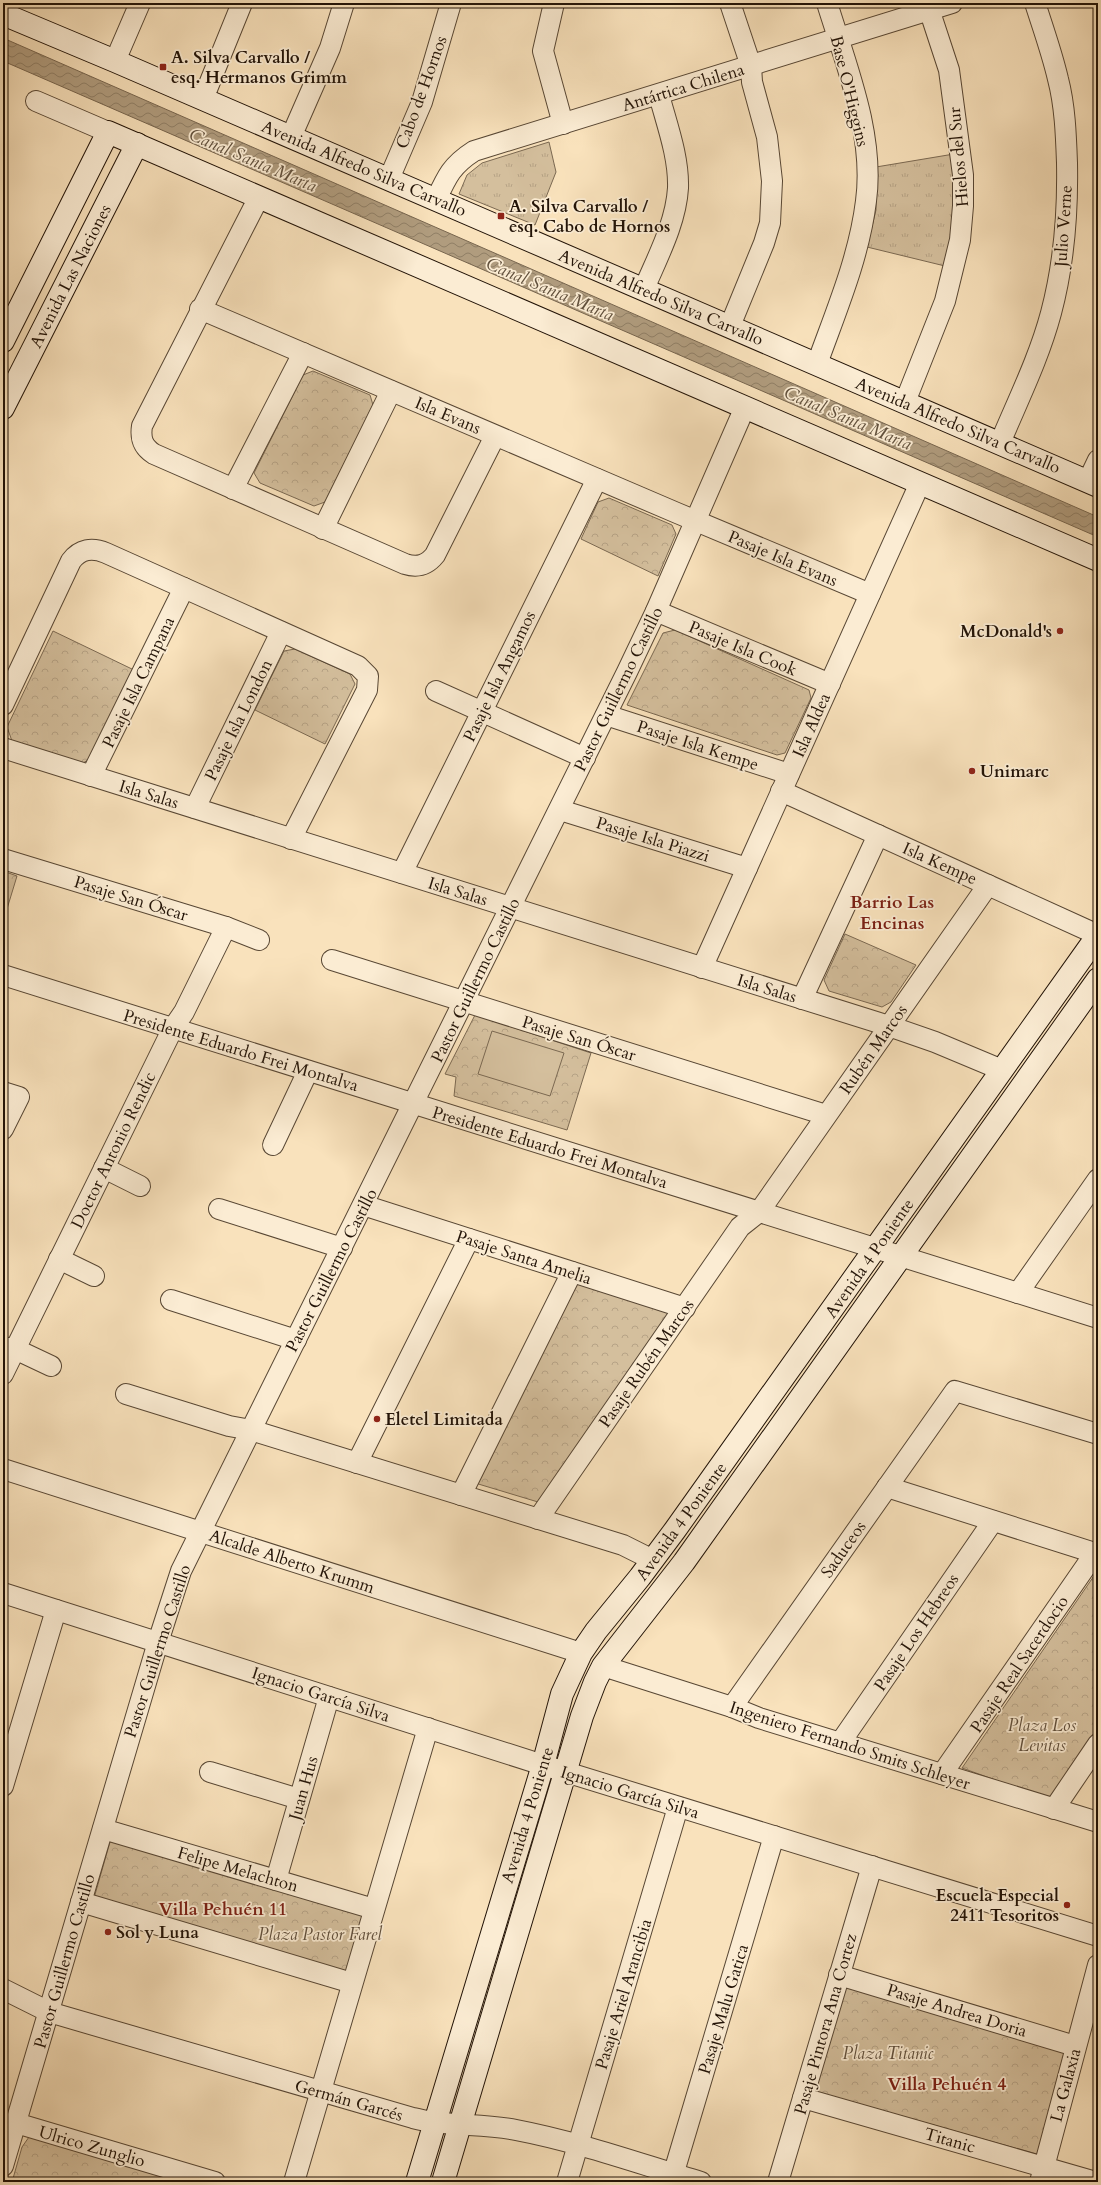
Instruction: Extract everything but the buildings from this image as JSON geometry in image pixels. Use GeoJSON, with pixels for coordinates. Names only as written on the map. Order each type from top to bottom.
{"type":"FeatureCollection","features":[{"type":"Feature","properties":{"kind":"street"},"geometry":{"type":"LineString","coordinates":[[115,61],[140,3]]}},
{"type":"Feature","properties":{"kind":"street"},"geometry":{"type":"LineString","coordinates":[[203,99],[242,3]]}},
{"type":"Feature","properties":{"kind":"street"},"geometry":{"type":"LineString","coordinates":[[291,137],[330,48],[344,3]]}},
{"type":"Feature","properties":{"kind":"street","name":"Cabo de Hornos"},"geometry":{"type":"LineString","coordinates":[[389,179],[422,102],[451,3]]}},
{"type":"Feature","properties":{"kind":"street"},"geometry":{"type":"LineString","coordinates":[[554,3],[543,50],[563,124]]}},
{"type":"Feature","properties":{"kind":"street"},"geometry":{"type":"LineString","coordinates":[[730,3],[751,66],[752,82],[767,137],[772,181],[770,223],[764,243],[730,326]]}},
{"type":"Feature","properties":{"kind":"street","name":"Base O'Higgins"},"geometry":{"type":"LineString","coordinates":[[816,364],[853,263],[866,201],[867,169],[864,140],[857,104],[827,3]]}},
{"type":"Feature","properties":{"kind":"street","name":"Antártica Chilena"},"geometry":{"type":"LineString","coordinates":[[436,200],[449,173],[459,160],[474,151],[660,95],[838,38],[928,7],[952,3]]}},
{"type":"Feature","properties":{"kind":"street","name":"Julio Verne"},"geometry":{"type":"LineString","coordinates":[[1000,443],[1034,361],[1050,314],[1060,276],[1065,235],[1067,176],[1063,103],[1058,79],[1035,3]]}},
{"type":"Feature","properties":{"kind":"street","name":"Hielos del Sur"},"geometry":{"type":"LineString","coordinates":[[905,402],[945,301],[960,240],[963,206],[963,175],[948,70],[928,7]]}},
{"type":"Feature","properties":{"kind":"street","name":"Avenida Alfredo Silva Carvallo"},"geometry":{"type":"LineString","coordinates":[[3,14],[730,326],[1093,484]]}},
{"type":"Feature","properties":{"kind":"street"},"geometry":{"type":"LineString","coordinates":[[644,289],[664,242],[678,188],[677,167],[660,95]]}},
{"type":"Feature","properties":{"kind":"street"},"geometry":{"type":"LineString","coordinates":[[36,101],[1098,560]]}},
{"type":"Feature","properties":{"kind":"street","name":"Avenida Las Naciones"},"geometry":{"type":"LineString","coordinates":[[5,333],[108,132]]}},
{"type":"Feature","properties":{"kind":"street","name":"Avenida Las Naciones"},"geometry":{"type":"LineString","coordinates":[[3,408],[137,144]]}},
{"type":"Feature","properties":{"kind":"street"},"geometry":{"type":"LineString","coordinates":[[258,197],[145,420],[142,438],[147,449],[154,454],[323,529],[405,564],[417,567],[427,563],[435,554],[495,436]]}},
{"type":"Feature","properties":{"kind":"street","name":"Isla Evans"},"geometry":{"type":"LineString","coordinates":[[200,309],[695,521]]}},
{"type":"Feature","properties":{"kind":"street"},"geometry":{"type":"LineString","coordinates":[[233,489],[303,353]]}},
{"type":"Feature","properties":{"kind":"street"},"geometry":{"type":"LineString","coordinates":[[323,529],[391,391]]}},
{"type":"Feature","properties":{"kind":"street","name":"Pastor Guillermo Castillo"},"geometry":{"type":"LineString","coordinates":[[3,2166],[158,1642],[181,1571],[560,810],[656,611],[745,407]]}},
{"type":"Feature","properties":{"kind":"street"},"geometry":{"type":"LineString","coordinates":[[1093,484],[1098,460]]}},
{"type":"Feature","properties":{"kind":"street","name":"Pasaje Isla Angamos"},"geometry":{"type":"LineString","coordinates":[[402,873],[597,479]]}},
{"type":"Feature","properties":{"kind":"street","name":"Isla Aldea"},"geometry":{"type":"LineString","coordinates":[[702,968],[920,483]]}},
{"type":"Feature","properties":{"kind":"street","name":"Pasaje Isla Evans"},"geometry":{"type":"LineString","coordinates":[[695,521],[870,594]]}},
{"type":"Feature","properties":{"kind":"street"},"geometry":{"type":"LineString","coordinates":[[3,705],[71,562],[79,553],[92,549],[99,550],[362,668],[369,681],[367,690],[291,838]]}},
{"type":"Feature","properties":{"kind":"street","name":"Pasaje Isla Campana"},"geometry":{"type":"LineString","coordinates":[[91,776],[184,588]]}},
{"type":"Feature","properties":{"kind":"street","name":"Pasaje Isla Cook"},"geometry":{"type":"LineString","coordinates":[[656,611],[830,684]]}},
{"type":"Feature","properties":{"kind":"street","name":"Pasaje Isla London"},"geometry":{"type":"LineString","coordinates":[[195,808],[281,632]]}},
{"type":"Feature","properties":{"kind":"street"},"geometry":{"type":"LineString","coordinates":[[436,691],[585,758]]}},
{"type":"Feature","properties":{"kind":"street","name":"Pasaje Isla Kempe"},"geometry":{"type":"LineString","coordinates":[[606,715],[785,783]]}},
{"type":"Feature","properties":{"kind":"street","name":"Isla Salas"},"geometry":{"type":"LineString","coordinates":[[3,748],[889,1026],[935,1042],[1002,1070]]}},
{"type":"Feature","properties":{"kind":"street","name":"Isla Kempe"},"geometry":{"type":"LineString","coordinates":[[785,783],[878,835],[1098,935]]}},
{"type":"Feature","properties":{"kind":"street","name":"Pasaje Isla Piazzi"},"geometry":{"type":"LineString","coordinates":[[560,810],[747,868]]}},
{"type":"Feature","properties":{"kind":"street"},"geometry":{"type":"LineString","coordinates":[[802,999],[878,835]]}},
{"type":"Feature","properties":{"kind":"street","name":"Pasaje San Óscar"},"geometry":{"type":"LineString","coordinates":[[3,859],[226,928],[259,940]]}},
{"type":"Feature","properties":{"kind":"street","name":"Rubén Marcos"},"geometry":{"type":"LineString","coordinates":[[759,1212],[988,885]]}},
{"type":"Feature","properties":{"kind":"street","name":"Doctor Antonio Rendic"},"geometry":{"type":"LineString","coordinates":[[3,1374],[9,1348],[60,1259],[173,1028],[184,1012],[226,928]]}},
{"type":"Feature","properties":{"kind":"street","name":"Avenida 4 Poniente"},"geometry":{"type":"LineString","coordinates":[[417,2182],[543,1765],[562,1694],[581,1653],[596,1631],[653,1560],[876,1249],[1098,935]]}},
{"type":"Feature","properties":{"kind":"street","name":"Pasaje San Óscar"},"geometry":{"type":"LineString","coordinates":[[332,960],[826,1115]]}},
{"type":"Feature","properties":{"kind":"street","name":"Presidente Eduardo Frei Montalva"},"geometry":{"type":"LineString","coordinates":[[3,975],[1098,1318]]}},
{"type":"Feature","properties":{"kind":"street","name":"Avenida 4 Poniente"},"geometry":{"type":"LineString","coordinates":[[443,2182],[588,1698],[603,1666],[684,1562],[1098,979]]}},
{"type":"Feature","properties":{"kind":"street"},"geometry":{"type":"LineString","coordinates":[[273,1145],[308,1071]]}},
{"type":"Feature","properties":{"kind":"street"},"geometry":{"type":"LineString","coordinates":[[3,1092],[18,1097],[3,1129]]}},
{"type":"Feature","properties":{"kind":"street"},"geometry":{"type":"LineString","coordinates":[[104,1168],[140,1186]]}},
{"type":"Feature","properties":{"kind":"street"},"geometry":{"type":"LineString","coordinates":[[1018,1293],[1098,1179]]}},
{"type":"Feature","properties":{"kind":"street","name":"Pasaje Santa Amelia"},"geometry":{"type":"LineString","coordinates":[[363,1205],[685,1308]]}},
{"type":"Feature","properties":{"kind":"street"},"geometry":{"type":"LineString","coordinates":[[219,1209],[342,1248]]}},
{"type":"Feature","properties":{"kind":"street","name":"Pasaje Rubén Marcos"},"geometry":{"type":"LineString","coordinates":[[538,1519],[740,1227],[759,1212]]}},
{"type":"Feature","properties":{"kind":"street"},"geometry":{"type":"LineString","coordinates":[[357,1463],[470,1240]]}},
{"type":"Feature","properties":{"kind":"street"},"geometry":{"type":"LineString","coordinates":[[60,1259],[94,1276]]}},
{"type":"Feature","properties":{"kind":"street"},"geometry":{"type":"LineString","coordinates":[[461,1495],[572,1272]]}},
{"type":"Feature","properties":{"kind":"street"},"geometry":{"type":"LineString","coordinates":[[171,1300],[296,1340]]}},
{"type":"Feature","properties":{"kind":"street"},"geometry":{"type":"LineString","coordinates":[[9,1348],[51,1366]]}},
{"type":"Feature","properties":{"kind":"street","name":"Saduceos"},"geometry":{"type":"LineString","coordinates":[[732,1707],[956,1391],[1098,1434]]}},
{"type":"Feature","properties":{"kind":"street"},"geometry":{"type":"LineString","coordinates":[[126,1394],[229,1426],[251,1430],[623,1545],[653,1560]]}},
{"type":"Feature","properties":{"kind":"street","name":"Alcalde Alberto Krumm"},"geometry":{"type":"LineString","coordinates":[[3,1469],[581,1653]]}},
{"type":"Feature","properties":{"kind":"street"},"geometry":{"type":"LineString","coordinates":[[887,1487],[1096,1553]]}},
{"type":"Feature","properties":{"kind":"street","name":"Pasaje Los Hebreos"},"geometry":{"type":"LineString","coordinates":[[840,1743],[993,1521]]}},
{"type":"Feature","properties":{"kind":"street","name":"Pasaje Real Sacerdocio"},"geometry":{"type":"LineString","coordinates":[[942,1774],[1096,1553]]}},
{"type":"Feature","properties":{"kind":"street","name":"Ignacio García Silva"},"geometry":{"type":"LineString","coordinates":[[3,1593],[543,1765],[1098,1936]]}},
{"type":"Feature","properties":{"kind":"street"},"geometry":{"type":"LineString","coordinates":[[3,1786],[56,1610]]}},
{"type":"Feature","properties":{"kind":"street","name":"Ingeniero Fernando Smits Schleyer"},"geometry":{"type":"LineString","coordinates":[[603,1666],[732,1707],[759,1718],[1098,1822]]}},
{"type":"Feature","properties":{"kind":"street","name":"Juan Hus"},"geometry":{"type":"LineString","coordinates":[[276,1880],[329,1697]]}},
{"type":"Feature","properties":{"kind":"street"},"geometry":{"type":"LineString","coordinates":[[294,2182],[428,1728]]}},
{"type":"Feature","properties":{"kind":"street"},"geometry":{"type":"LineString","coordinates":[[1054,1809],[1098,1744]]}},
{"type":"Feature","properties":{"kind":"street"},"geometry":{"type":"LineString","coordinates":[[210,1772],[299,1799]]}},
{"type":"Feature","properties":{"kind":"street","name":"Pasaje Ariel Arancibia"},"geometry":{"type":"LineString","coordinates":[[567,2182],[678,1807]]}},
{"type":"Feature","properties":{"kind":"street","name":"Felipe Melachton"},"geometry":{"type":"LineString","coordinates":[[103,1829],[374,1909]]}},
{"type":"Feature","properties":{"kind":"street","name":"Pasaje Malu Gatica"},"geometry":{"type":"LineString","coordinates":[[672,2178],[774,1836]]}},
{"type":"Feature","properties":{"kind":"street","name":"Pasaje Pintora Ana Cortez"},"geometry":{"type":"LineString","coordinates":[[778,2182],[872,1866]]}},
{"type":"Feature","properties":{"kind":"street"},"geometry":{"type":"LineString","coordinates":[[81,1902],[352,1983]]}},
{"type":"Feature","properties":{"kind":"street","name":"La Galaxia"},"geometry":{"type":"LineString","coordinates":[[1042,2174],[1098,1964]]}},
{"type":"Feature","properties":{"kind":"street","name":"Pasaje Andrea Doria"},"geometry":{"type":"LineString","coordinates":[[839,1975],[1075,2046]]}},
{"type":"Feature","properties":{"kind":"street","name":"Germán Garcés"},"geometry":{"type":"LineString","coordinates":[[3,1989],[49,2012],[321,2092],[434,2123],[460,2123],[513,2129],[577,2146],[672,2178],[701,2182]]}},
{"type":"Feature","properties":{"kind":"street","name":"Titanic"},"geometry":{"type":"LineString","coordinates":[[803,2098],[1042,2174],[1096,2182]]}},
{"type":"Feature","properties":{"kind":"street","name":"Ulrico Zunglio"},"geometry":{"type":"LineString","coordinates":[[16,2123],[215,2182]]}},
{"type":"Feature","properties":{"kind":"green space"},"geometry":{"type":"Polygon","coordinates":[[[549,142],[556,172],[535,225],[459,194],[467,175],[482,163],[549,142]]]}},
{"type":"Feature","properties":{"kind":"green space"},"geometry":{"type":"Polygon","coordinates":[[[954,154],[954,197],[952,225],[945,266],[867,247],[876,210],[876,167],[954,154]]]}},
{"type":"Feature","properties":{"kind":"green space"},"geometry":{"type":"Polygon","coordinates":[[[313,371],[370,395],[373,405],[325,502],[314,506],[260,483],[254,473],[303,375],[313,371]]]}},
{"type":"Feature","properties":{"kind":"green space"},"geometry":{"type":"Polygon","coordinates":[[[609,498],[672,525],[676,534],[658,576],[581,539],[598,502],[609,498]]]}},
{"type":"Feature","properties":{"kind":"green space"},"geometry":{"type":"Polygon","coordinates":[[[675,630],[809,690],[811,698],[785,753],[777,755],[627,705],[663,633],[675,630]]]}},
{"type":"Feature","properties":{"kind":"green space"},"geometry":{"type":"Polygon","coordinates":[[[53,631],[134,670],[93,757],[83,763],[12,741],[7,727],[53,631]]]}},
{"type":"Feature","properties":{"kind":"green space"},"geometry":{"type":"Polygon","coordinates":[[[295,649],[350,674],[355,684],[325,744],[255,710],[284,651],[295,649]]]}},
{"type":"Feature","properties":{"kind":"green space"},"geometry":{"type":"Polygon","coordinates":[[[3,871],[17,876],[3,922],[3,871]]]}},
{"type":"Feature","properties":{"kind":"green space"},"geometry":{"type":"Polygon","coordinates":[[[845,934],[916,965],[891,1002],[882,1007],[829,991],[824,980],[845,934]]]}},
{"type":"Feature","properties":{"kind":"green space"},"geometry":{"type":"Polygon","coordinates":[[[475,1015],[591,1053],[567,1130],[454,1096],[456,1077],[445,1074],[475,1015]]]}},
{"type":"Feature","properties":{"kind":"green space"},"geometry":{"type":"Polygon","coordinates":[[[492,1031],[564,1053],[550,1096],[478,1074],[492,1031]]]}},
{"type":"Feature","properties":{"kind":"green space"},"geometry":{"type":"Polygon","coordinates":[[[580,1282],[670,1311],[538,1502],[475,1483],[576,1284],[580,1282]]]}},
{"type":"Feature","properties":{"kind":"green space","name":"Plaza Los Levitas"},"geometry":{"type":"Polygon","coordinates":[[[1098,1570],[1098,1736],[1054,1801],[962,1768],[1098,1570]]]}},
{"type":"Feature","properties":{"kind":"green space","name":"Plaza Pastor Farel"},"geometry":{"type":"Polygon","coordinates":[[[117,1840],[365,1915],[349,1972],[94,1898],[110,1842],[117,1840]]]}},
{"type":"Feature","properties":{"kind":"green space","name":"Plaza Titanic"},"geometry":{"type":"Polygon","coordinates":[[[846,1981],[1069,2051],[1043,2156],[813,2091],[846,1981]]]}},
{"type":"Feature","properties":{"kind":"green space"},"geometry":{"type":"Polygon","coordinates":[[[29,2137],[192,2182],[12,2182],[22,2147],[29,2137]]]}},
{"type":"Feature","properties":{"kind":"water","name":"Canal Santa Marta"},"geometry":{"type":"Polygon","coordinates":[[[3,38],[1098,517],[1098,537],[3,61],[3,38]]]}},
{"type":"Feature","properties":{"kind":"place","name":"A. Silva Carvallo / esq. Hermanos Grimm"},"geometry":{"type":"Point","coordinates":[163,67]}},
{"type":"Feature","properties":{"kind":"place","name":"A. Silva Carvallo / esq. Cabo de Hornos"},"geometry":{"type":"Point","coordinates":[501,216]}},
{"type":"Feature","properties":{"kind":"place","name":"McDonald's"},"geometry":{"type":"Point","coordinates":[1060,631]}},
{"type":"Feature","properties":{"kind":"place","name":"Unimarc"},"geometry":{"type":"Point","coordinates":[972,771]}},
{"type":"Feature","properties":{"kind":"place","name":"Eletel Limitada"},"geometry":{"type":"Point","coordinates":[377,1419]}},
{"type":"Feature","properties":{"kind":"place","name":"Escuela Especial 2411 Tesoritos"},"geometry":{"type":"Point","coordinates":[1067,1905]}},
{"type":"Feature","properties":{"kind":"place","name":"Sol y Luna"},"geometry":{"type":"Point","coordinates":[108,1932]}},
{"type":"Feature","properties":{"kind":"district","name":"Barrio Las Encinas"},"geometry":{"type":"Point","coordinates":[892,912]}},
{"type":"Feature","properties":{"kind":"district","name":"Villa Pehuén 11"},"geometry":{"type":"Point","coordinates":[223,1909]}},
{"type":"Feature","properties":{"kind":"district","name":"Villa Pehuén 4"},"geometry":{"type":"Point","coordinates":[947,2084]}}]}
